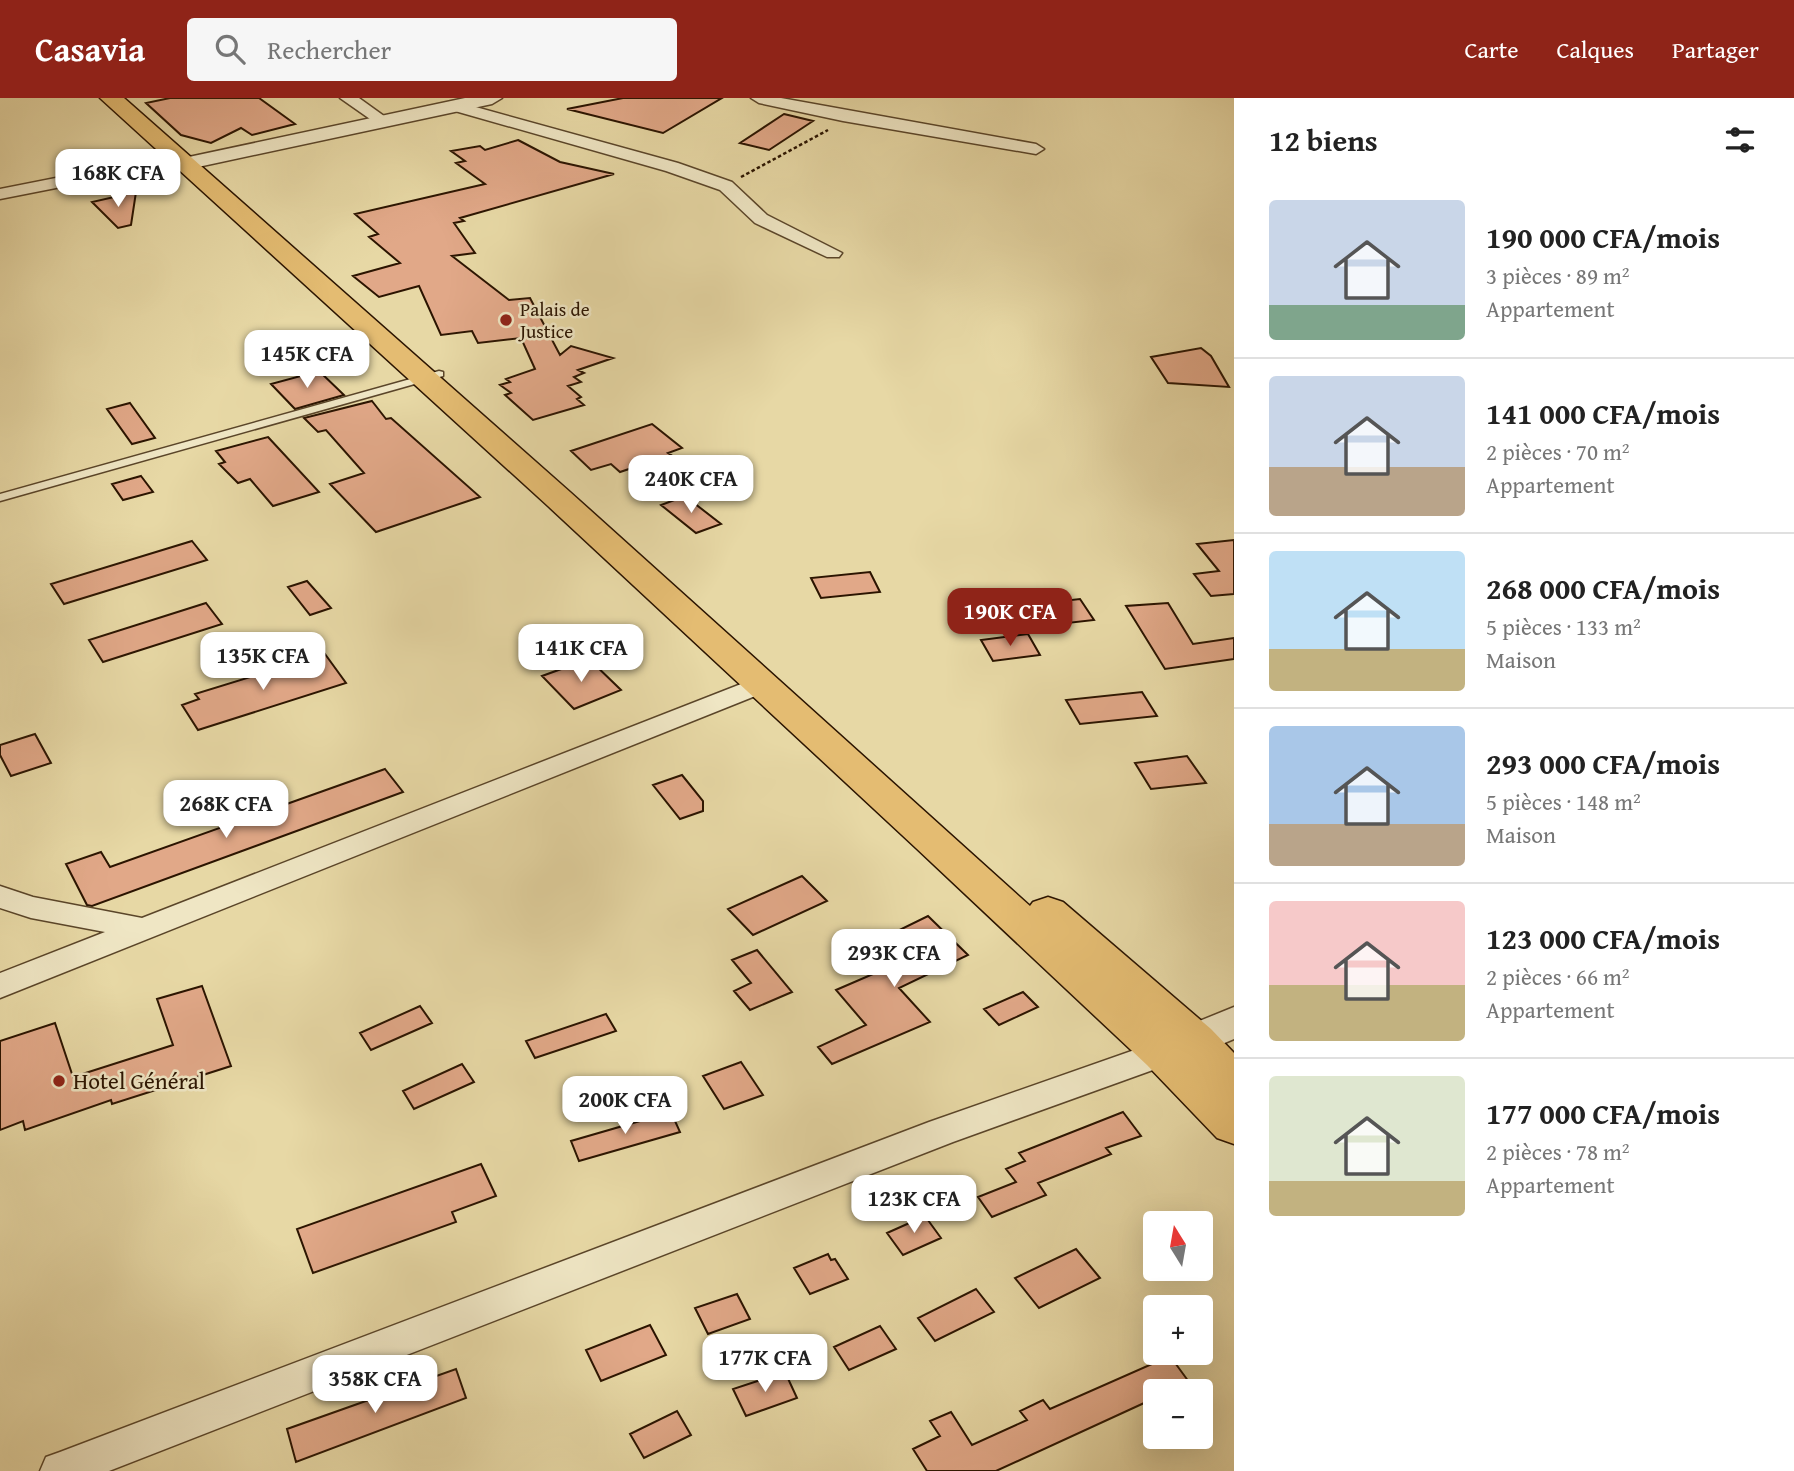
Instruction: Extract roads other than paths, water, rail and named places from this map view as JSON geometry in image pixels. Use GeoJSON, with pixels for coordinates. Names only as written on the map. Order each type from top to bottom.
{"type":"FeatureCollection","features":[{"type":"Feature","properties":{"kind":"highway"},"geometry":{"type":"LineString","coordinates":[[111,98],[780,678],[1179,1047],[1234,1125]]}},
{"type":"Feature","properties":{"kind":"highway"},"geometry":{"type":"LineString","coordinates":[[130,98],[184,160]]}},
{"type":"Feature","properties":{"kind":"highway"},"geometry":{"type":"LineString","coordinates":[[568,496],[759,685],[1179,1047],[1234,1083]]}},
{"type":"Feature","properties":{"kind":"street"},"geometry":{"type":"LineString","coordinates":[[348,98],[376,116]]}},
{"type":"Feature","properties":{"kind":"street"},"geometry":{"type":"LineString","coordinates":[[184,160],[376,116],[492,98]]}},
{"type":"Feature","properties":{"kind":"street"},"geometry":{"type":"LineString","coordinates":[[760,98],[841,120],[1036,149]]}},
{"type":"Feature","properties":{"kind":"street"},"geometry":{"type":"LineString","coordinates":[[0,194],[184,160],[459,102],[726,186],[761,219],[833,253]]}},
{"type":"Feature","properties":{"kind":"street"},"geometry":{"type":"LineString","coordinates":[[841,120],[861,104]]}},
{"type":"Feature","properties":{"kind":"street"},"geometry":{"type":"LineString","coordinates":[[0,986],[140,928],[759,685]]}},
{"type":"Feature","properties":{"kind":"street"},"geometry":{"type":"LineString","coordinates":[[0,898],[31,907],[140,928]]}},
{"type":"Feature","properties":{"kind":"street"},"geometry":{"type":"LineString","coordinates":[[60,1471],[928,1137],[1179,1047],[1234,1022]]}},
{"type":"Feature","properties":{"kind":"lane"},"geometry":{"type":"LineString","coordinates":[[0,498],[431,376]]}},
{"type":"Feature","properties":{"kind":"place","name":"Palais de Justice"},"geometry":{"type":"Point","coordinates":[506,320]}},
{"type":"Feature","properties":{"kind":"place","name":"Hotel Général"},"geometry":{"type":"Point","coordinates":[59,1081]}}]}
